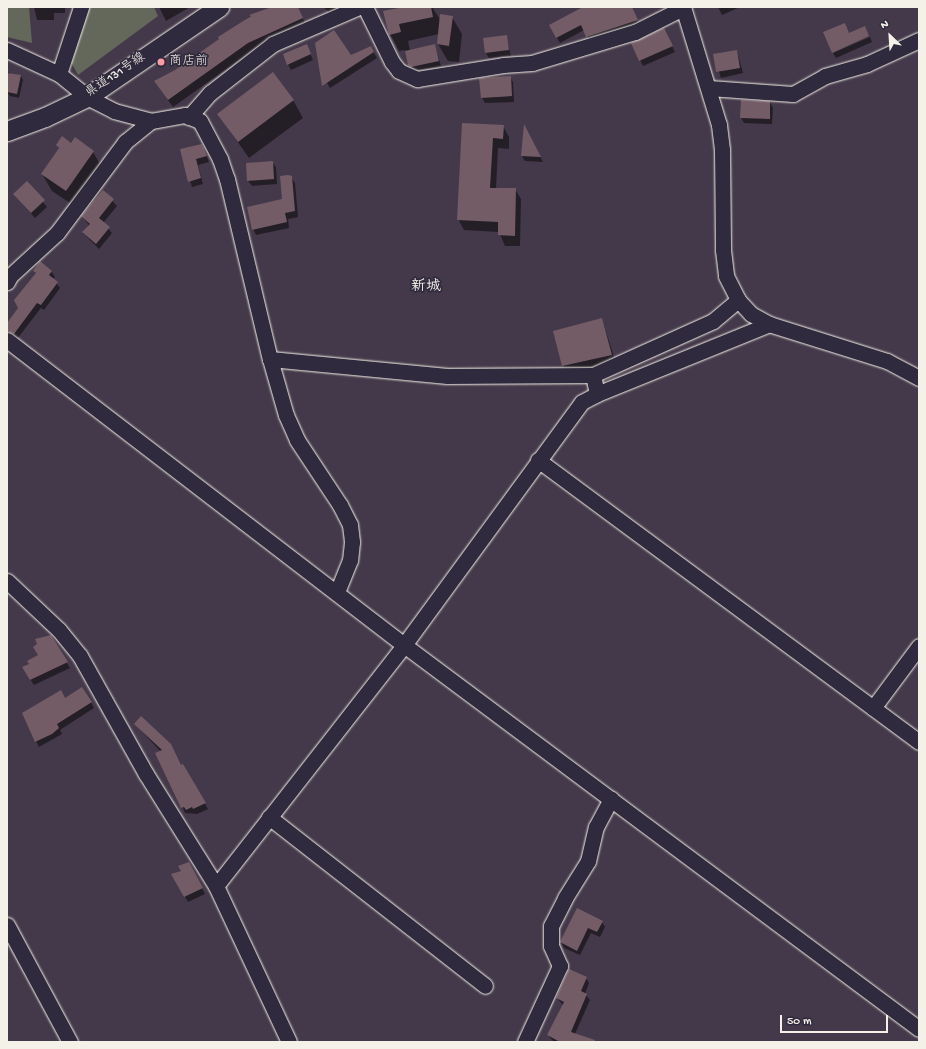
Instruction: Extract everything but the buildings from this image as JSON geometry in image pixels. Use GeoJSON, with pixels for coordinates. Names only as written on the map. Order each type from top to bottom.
{"type":"FeatureCollection","features":[{"type":"Feature","properties":{"kind":"main road","name":"県道131号線"},"geometry":{"type":"LineString","coordinates":[[7,131],[45,117],[87,97],[219,7]]}},
{"type":"Feature","properties":{"kind":"street"},"geometry":{"type":"LineString","coordinates":[[59,74],[80,7]]}},
{"type":"Feature","properties":{"kind":"street"},"geometry":{"type":"LineString","coordinates":[[189,117],[210,93],[273,44],[359,7]]}},
{"type":"Feature","properties":{"kind":"street"},"geometry":{"type":"LineString","coordinates":[[365,7],[392,62],[399,71],[417,79],[503,65],[532,64],[635,32],[683,7],[709,88],[722,150],[726,270],[738,300],[751,314],[769,324],[887,361],[919,378]]}},
{"type":"Feature","properties":{"kind":"street"},"geometry":{"type":"LineString","coordinates":[[709,88],[793,94],[825,76],[867,64],[919,40]]}},
{"type":"Feature","properties":{"kind":"street"},"geometry":{"type":"LineString","coordinates":[[7,50],[59,74],[87,97],[114,111],[151,121],[189,117],[200,121],[220,159],[227,179],[270,359],[286,415],[297,440],[340,505],[350,525],[352,542],[350,560],[336,593]]}},
{"type":"Feature","properties":{"kind":"street"},"geometry":{"type":"LineString","coordinates":[[7,282],[10,276],[57,233],[125,142],[151,121]]}},
{"type":"Feature","properties":{"kind":"street"},"geometry":{"type":"LineString","coordinates":[[270,359],[447,376],[593,375],[713,321],[738,300]]}},
{"type":"Feature","properties":{"kind":"street"},"geometry":{"type":"LineString","coordinates":[[216,886],[404,645],[538,460],[582,402],[597,394],[769,324]]}},
{"type":"Feature","properties":{"kind":"street"},"geometry":{"type":"LineString","coordinates":[[7,340],[404,645],[919,1029]]}},
{"type":"Feature","properties":{"kind":"street"},"geometry":{"type":"LineString","coordinates":[[593,375],[597,394]]}},
{"type":"Feature","properties":{"kind":"street"},"geometry":{"type":"LineString","coordinates":[[538,460],[919,742]]}},
{"type":"Feature","properties":{"kind":"street"},"geometry":{"type":"LineString","coordinates":[[7,581],[59,630],[80,656],[146,774],[216,886],[289,1042]]}},
{"type":"Feature","properties":{"kind":"street"},"geometry":{"type":"LineString","coordinates":[[873,708],[919,646]]}},
{"type":"Feature","properties":{"kind":"street"},"geometry":{"type":"LineString","coordinates":[[525,1042],[560,966],[551,946],[550,926],[588,861],[596,827],[611,799]]}},
{"type":"Feature","properties":{"kind":"street"},"geometry":{"type":"LineString","coordinates":[[269,817],[485,986]]}},
{"type":"Feature","properties":{"kind":"street"},"geometry":{"type":"LineString","coordinates":[[7,926],[70,1042]]}},
{"type":"Feature","properties":{"kind":"green space"},"geometry":{"type":"Polygon","coordinates":[[[7,7],[29,7],[32,43],[7,37],[7,7]]]}},
{"type":"Feature","properties":{"kind":"green space"},"geometry":{"type":"Polygon","coordinates":[[[88,7],[154,7],[158,16],[78,75],[71,62],[88,7]]]}},
{"type":"Feature","properties":{"kind":"place","name":"商店前"},"geometry":{"type":"Point","coordinates":[161,62]}},
{"type":"Feature","properties":{"kind":"district","name":"新城"},"geometry":{"type":"Point","coordinates":[426,288]}}]}
